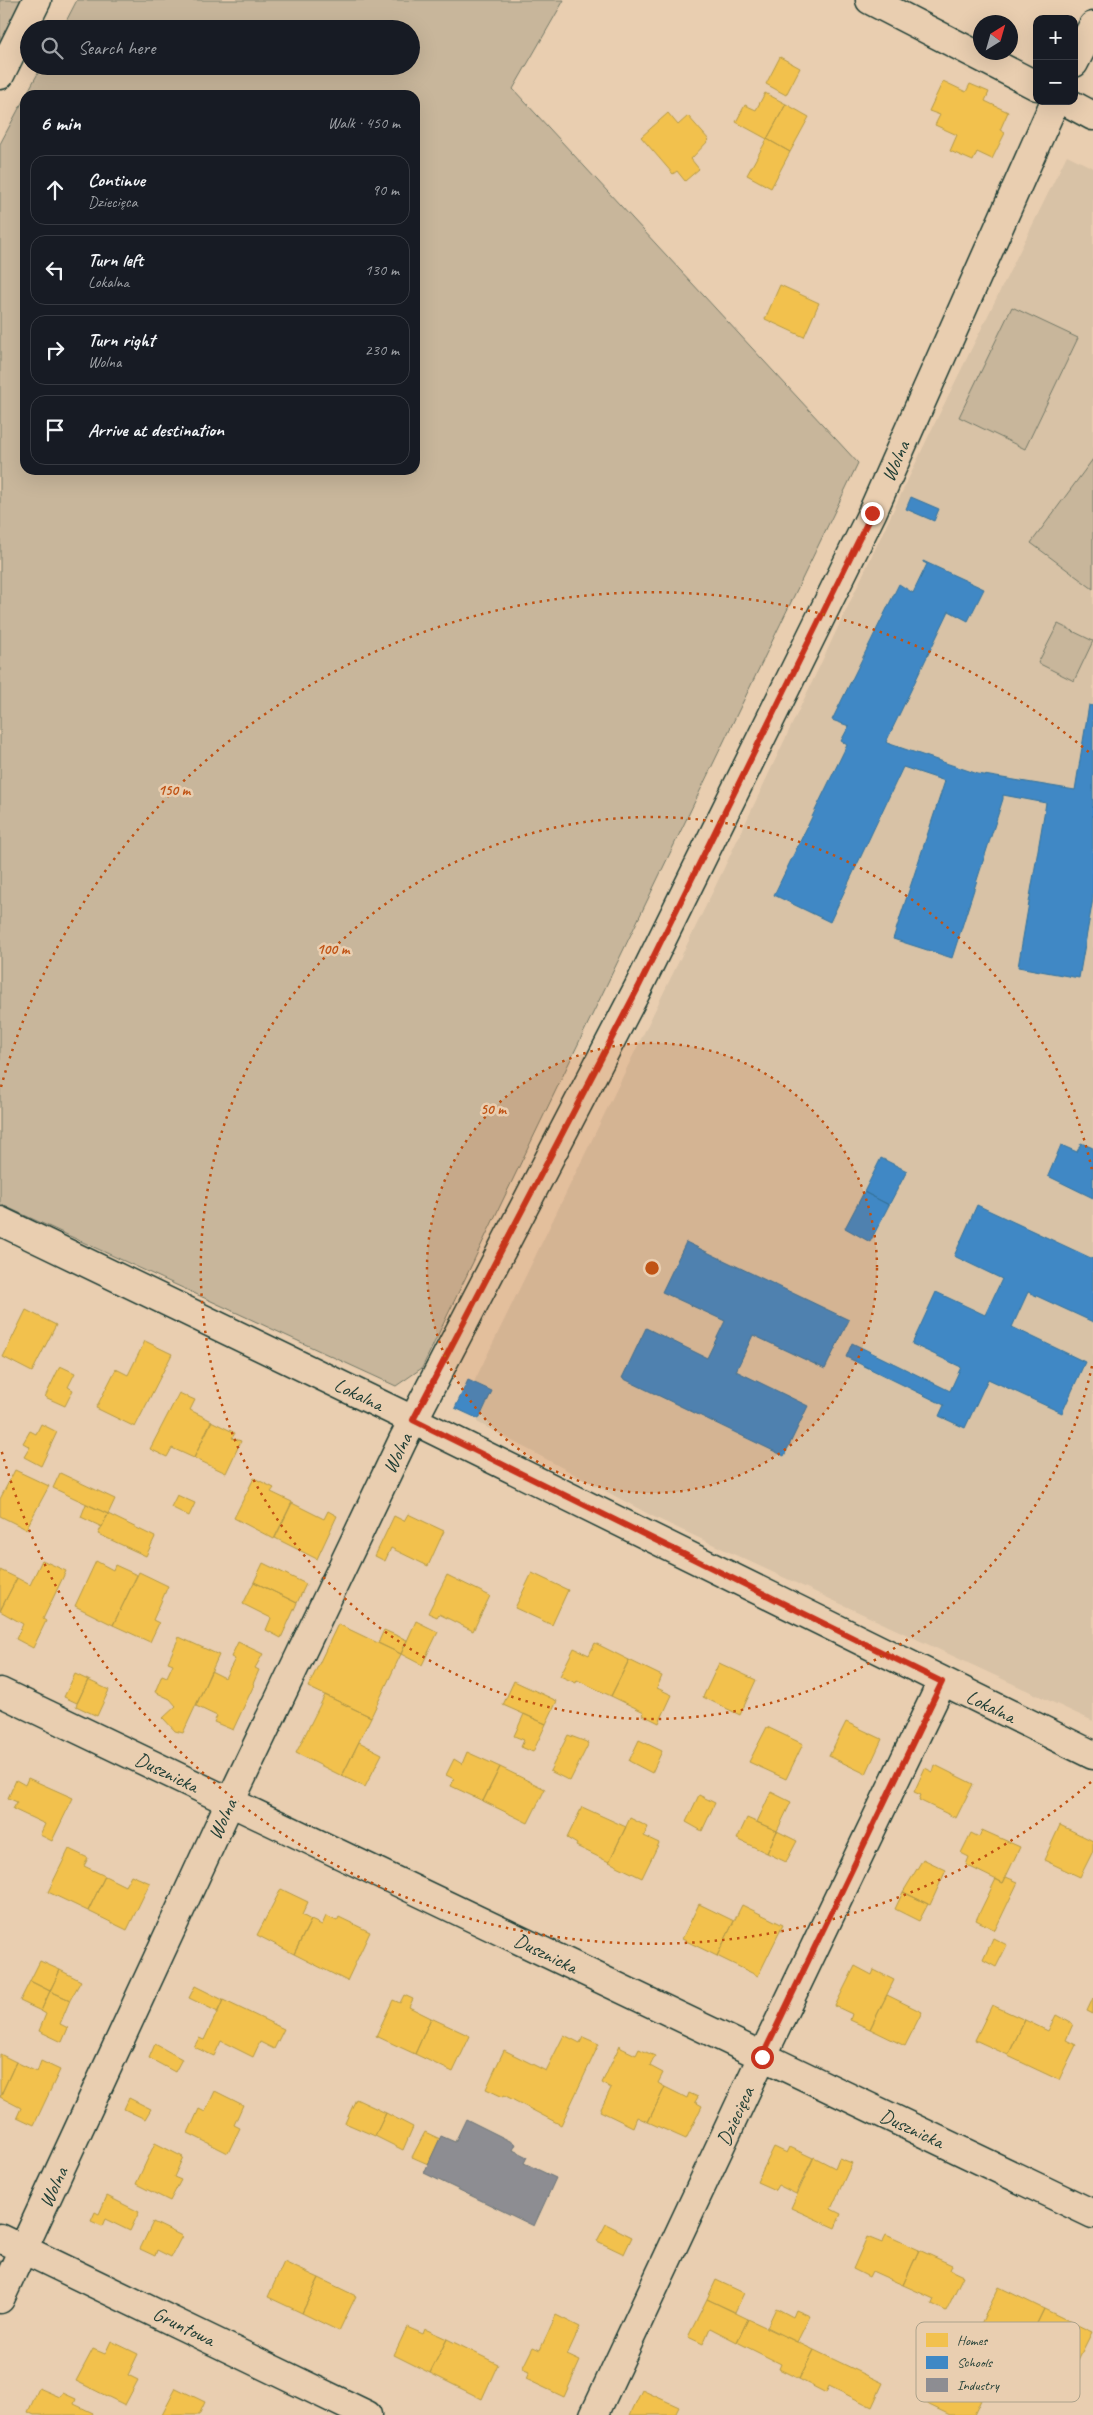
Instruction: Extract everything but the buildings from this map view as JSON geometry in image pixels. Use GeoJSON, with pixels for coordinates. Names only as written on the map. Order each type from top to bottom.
{"type":"FeatureCollection","features":[{"type":"Feature","properties":{"kind":"street"},"geometry":{"type":"LineString","coordinates":[[28,20],[38,0]]}},
{"type":"Feature","properties":{"kind":"street"},"geometry":{"type":"LineString","coordinates":[[870,0],[1033,84]]}},
{"type":"Feature","properties":{"kind":"street"},"geometry":{"type":"LineString","coordinates":[[1076,60],[1093,26]]}},
{"type":"Feature","properties":{"kind":"street"},"geometry":{"type":"LineString","coordinates":[[0,75],[20,36]]}},
{"type":"Feature","properties":{"kind":"street","name":"Wolna"},"geometry":{"type":"LineString","coordinates":[[0,2299],[12,2244],[230,1802],[413,1420],[638,988],[872,513],[1054,105]]}},
{"type":"Feature","properties":{"kind":"street"},"geometry":{"type":"LineString","coordinates":[[1072,105],[1093,116]]}},
{"type":"Feature","properties":{"kind":"street","name":"Lokalna"},"geometry":{"type":"LineString","coordinates":[[0,1221],[413,1420],[1093,1755]]}},
{"type":"Feature","properties":{"kind":"street","name":"Dziecięca"},"geometry":{"type":"LineString","coordinates":[[594,2415],[762,2057],[942,1682]]}},
{"type":"Feature","properties":{"kind":"street","name":"Dusznicka"},"geometry":{"type":"LineString","coordinates":[[0,1692],[1093,2214]]}},
{"type":"Feature","properties":{"kind":"street","name":"Gruntowa"},"geometry":{"type":"LineString","coordinates":[[12,2244],[367,2415]]}},
{"type":"Feature","properties":{"kind":"shaded area"},"geometry":{"type":"Polygon","coordinates":[[[0,0],[21,0],[0,44],[0,0]]]}},
{"type":"Feature","properties":{"kind":"shaded area"},"geometry":{"type":"Polygon","coordinates":[[[77,0],[564,0],[513,89],[858,463],[422,1368],[396,1386],[0,1204],[0,144],[20,106],[20,475],[420,475],[420,90],[29,90],[37,75],[420,75],[420,20],[67,20],[77,0]]]}},
{"type":"Feature","properties":{"kind":"shaded area"},"geometry":{"type":"Polygon","coordinates":[[[1067,155],[1093,168],[1093,1721],[656,1518],[477,1422],[492,1391],[474,1382],[716,885],[930,433],[1067,155]]]}},
{"type":"Feature","properties":{"kind":"shaded area"},"geometry":{"type":"Polygon","coordinates":[[[1012,307],[1078,338],[1025,449],[959,417],[1012,307]]]}},
{"type":"Feature","properties":{"kind":"shaded area"},"geometry":{"type":"Polygon","coordinates":[[[1093,459],[1093,589],[1031,543],[1093,459]]]}},
{"type":"Feature","properties":{"kind":"shaded area"},"geometry":{"type":"Polygon","coordinates":[[[1058,624],[1093,641],[1074,681],[1038,663],[1058,624]]]}},
{"type":"Feature","properties":{"kind":"route"},"geometry":{"type":"LineString","coordinates":[[762,2057],[942,1682],[413,1420],[638,988],[872,513]]}}]}
